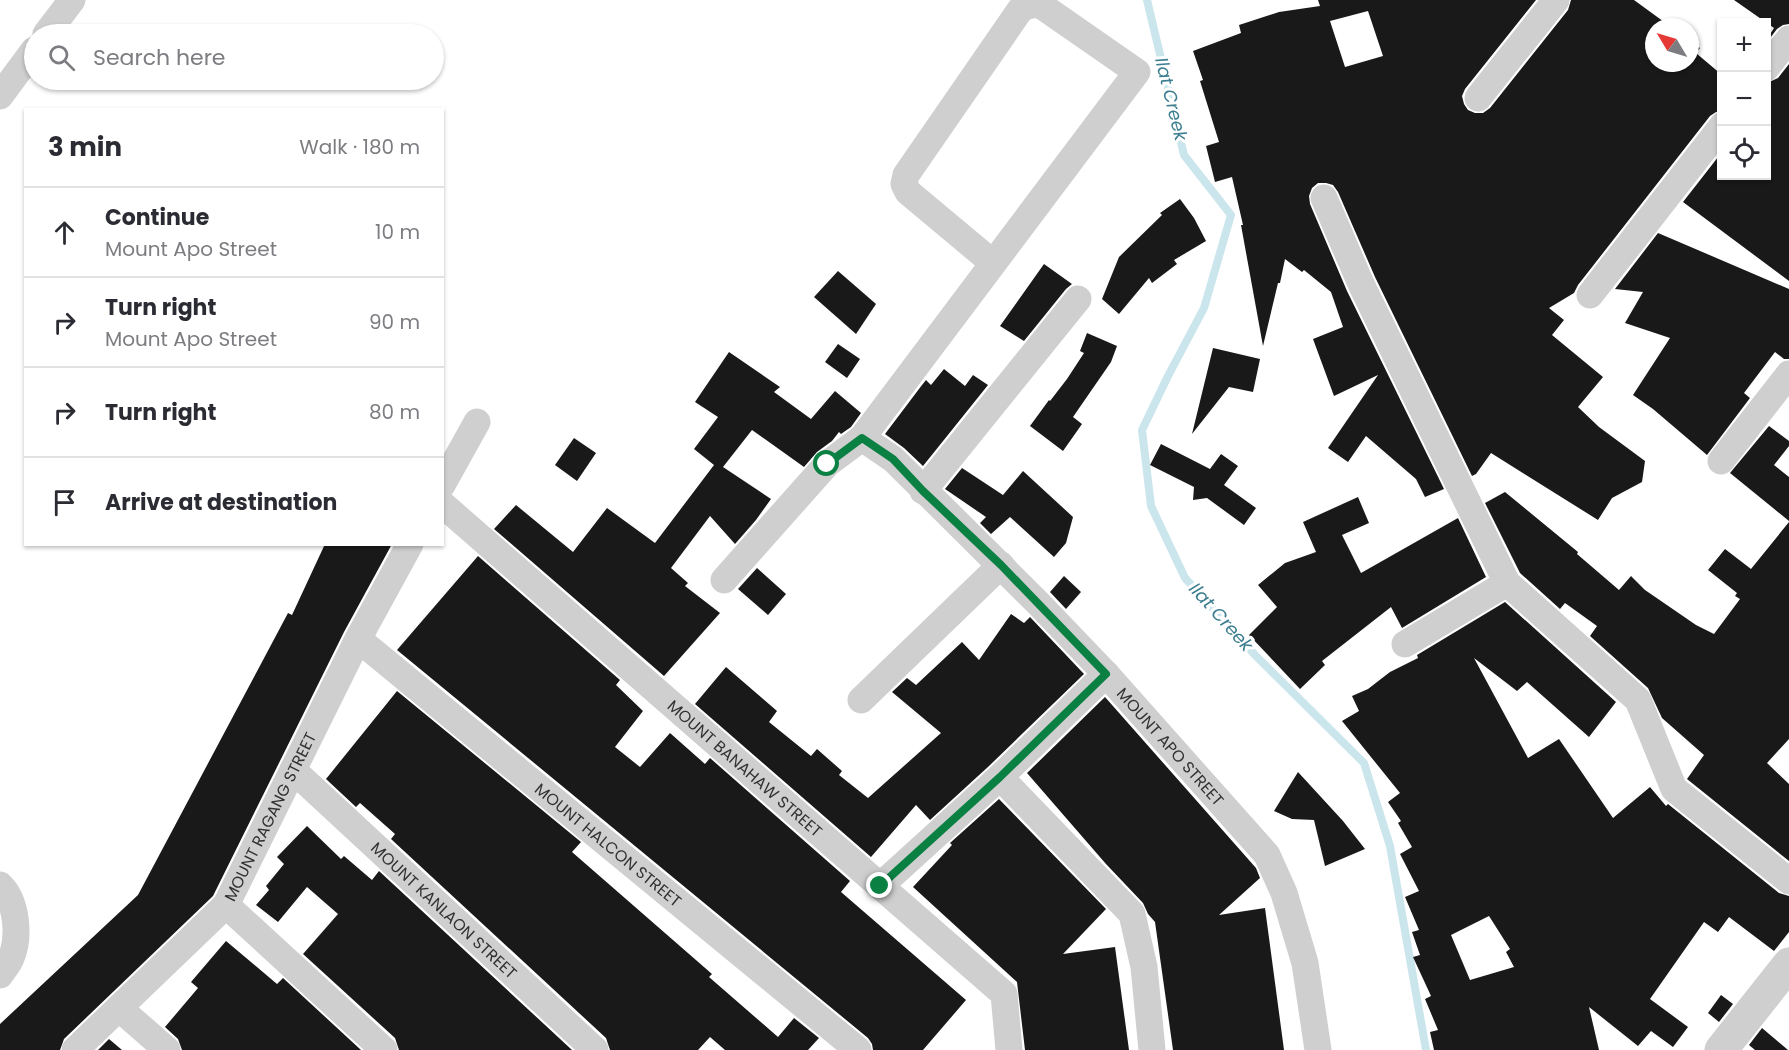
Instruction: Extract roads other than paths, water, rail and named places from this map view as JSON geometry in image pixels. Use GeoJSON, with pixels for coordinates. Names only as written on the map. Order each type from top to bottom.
{"type":"FeatureCollection","features":[{"type":"Feature","properties":{"kind":"street"},"geometry":{"type":"LineString","coordinates":[[54,24],[72,0]]}},
{"type":"Feature","properties":{"kind":"street"},"geometry":{"type":"LineString","coordinates":[[1478,98],[1556,0]]}},
{"type":"Feature","properties":{"kind":"street"},"geometry":{"type":"LineString","coordinates":[[724,580],[827,464],[862,438],[1137,72],[1039,4],[1020,10],[906,175],[904,184],[908,192],[993,263]]}},
{"type":"Feature","properties":{"kind":"street"},"geometry":{"type":"LineString","coordinates":[[1771,63],[1789,39]]}},
{"type":"Feature","properties":{"kind":"street"},"geometry":{"type":"LineString","coordinates":[[0,96],[24,64]]}},
{"type":"Feature","properties":{"kind":"street"},"geometry":{"type":"LineString","coordinates":[[1590,295],[1717,132]]}},
{"type":"Feature","properties":{"kind":"street"},"geometry":{"type":"LineString","coordinates":[[1324,198],[1361,284],[1507,583],[1638,700],[1674,789],[1789,881]]}},
{"type":"Feature","properties":{"kind":"street"},"geometry":{"type":"LineString","coordinates":[[923,491],[1078,299]]}},
{"type":"Feature","properties":{"kind":"street"},"geometry":{"type":"LineString","coordinates":[[1721,461],[1789,374]]}},
{"type":"Feature","properties":{"kind":"street"},"geometry":{"type":"LineString","coordinates":[[444,481],[477,422]]}},
{"type":"Feature","properties":{"kind":"street","name":"MOUNT APO STREET"},"geometry":{"type":"LineString","coordinates":[[862,438],[893,459],[923,491],[1001,565],[1106,674],[1267,855],[1284,893],[1305,963],[1318,1050]]}},
{"type":"Feature","properties":{"kind":"street","name":"MOUNT BANAHAW STREET"},"geometry":{"type":"LineString","coordinates":[[444,506],[1004,994],[1009,1050]]}},
{"type":"Feature","properties":{"kind":"street","name":"MOUNT RAGANG STREET"},"geometry":{"type":"LineString","coordinates":[[75,1050],[226,905],[358,639],[409,546]]}},
{"type":"Feature","properties":{"kind":"street"},"geometry":{"type":"LineString","coordinates":[[861,700],[1001,565]]}},
{"type":"Feature","properties":{"kind":"street"},"geometry":{"type":"LineString","coordinates":[[1405,644],[1507,583]]}},
{"type":"Feature","properties":{"kind":"street","name":"MOUNT HALCON STREET"},"geometry":{"type":"LineString","coordinates":[[358,639],[858,1050]]}},
{"type":"Feature","properties":{"kind":"street"},"geometry":{"type":"LineString","coordinates":[[880,886],[1000,777],[1106,674]]}},
{"type":"Feature","properties":{"kind":"street","name":"MOUNT KANLAON STREET"},"geometry":{"type":"LineString","coordinates":[[293,770],[595,1050]]}},
{"type":"Feature","properties":{"kind":"street"},"geometry":{"type":"LineString","coordinates":[[1000,777],[1132,914],[1144,967],[1152,1050]]}},
{"type":"Feature","properties":{"kind":"street"},"geometry":{"type":"LineString","coordinates":[[0,885],[14,909],[15,936],[11,958],[0,975]]}},
{"type":"Feature","properties":{"kind":"street"},"geometry":{"type":"LineString","coordinates":[[226,905],[384,1050]]}},
{"type":"Feature","properties":{"kind":"street"},"geometry":{"type":"LineString","coordinates":[[1721,1050],[1789,964]]}},
{"type":"Feature","properties":{"kind":"street"},"geometry":{"type":"LineString","coordinates":[[119,1008],[167,1050]]}},
{"type":"Feature","properties":{"kind":"waterway","name":"Ilat Creek"},"geometry":{"type":"LineString","coordinates":[[1147,0],[1184,155],[1231,215],[1204,308],[1142,430],[1151,506],[1185,578],[1255,655],[1364,763],[1390,846],[1426,1050]]}}]}
